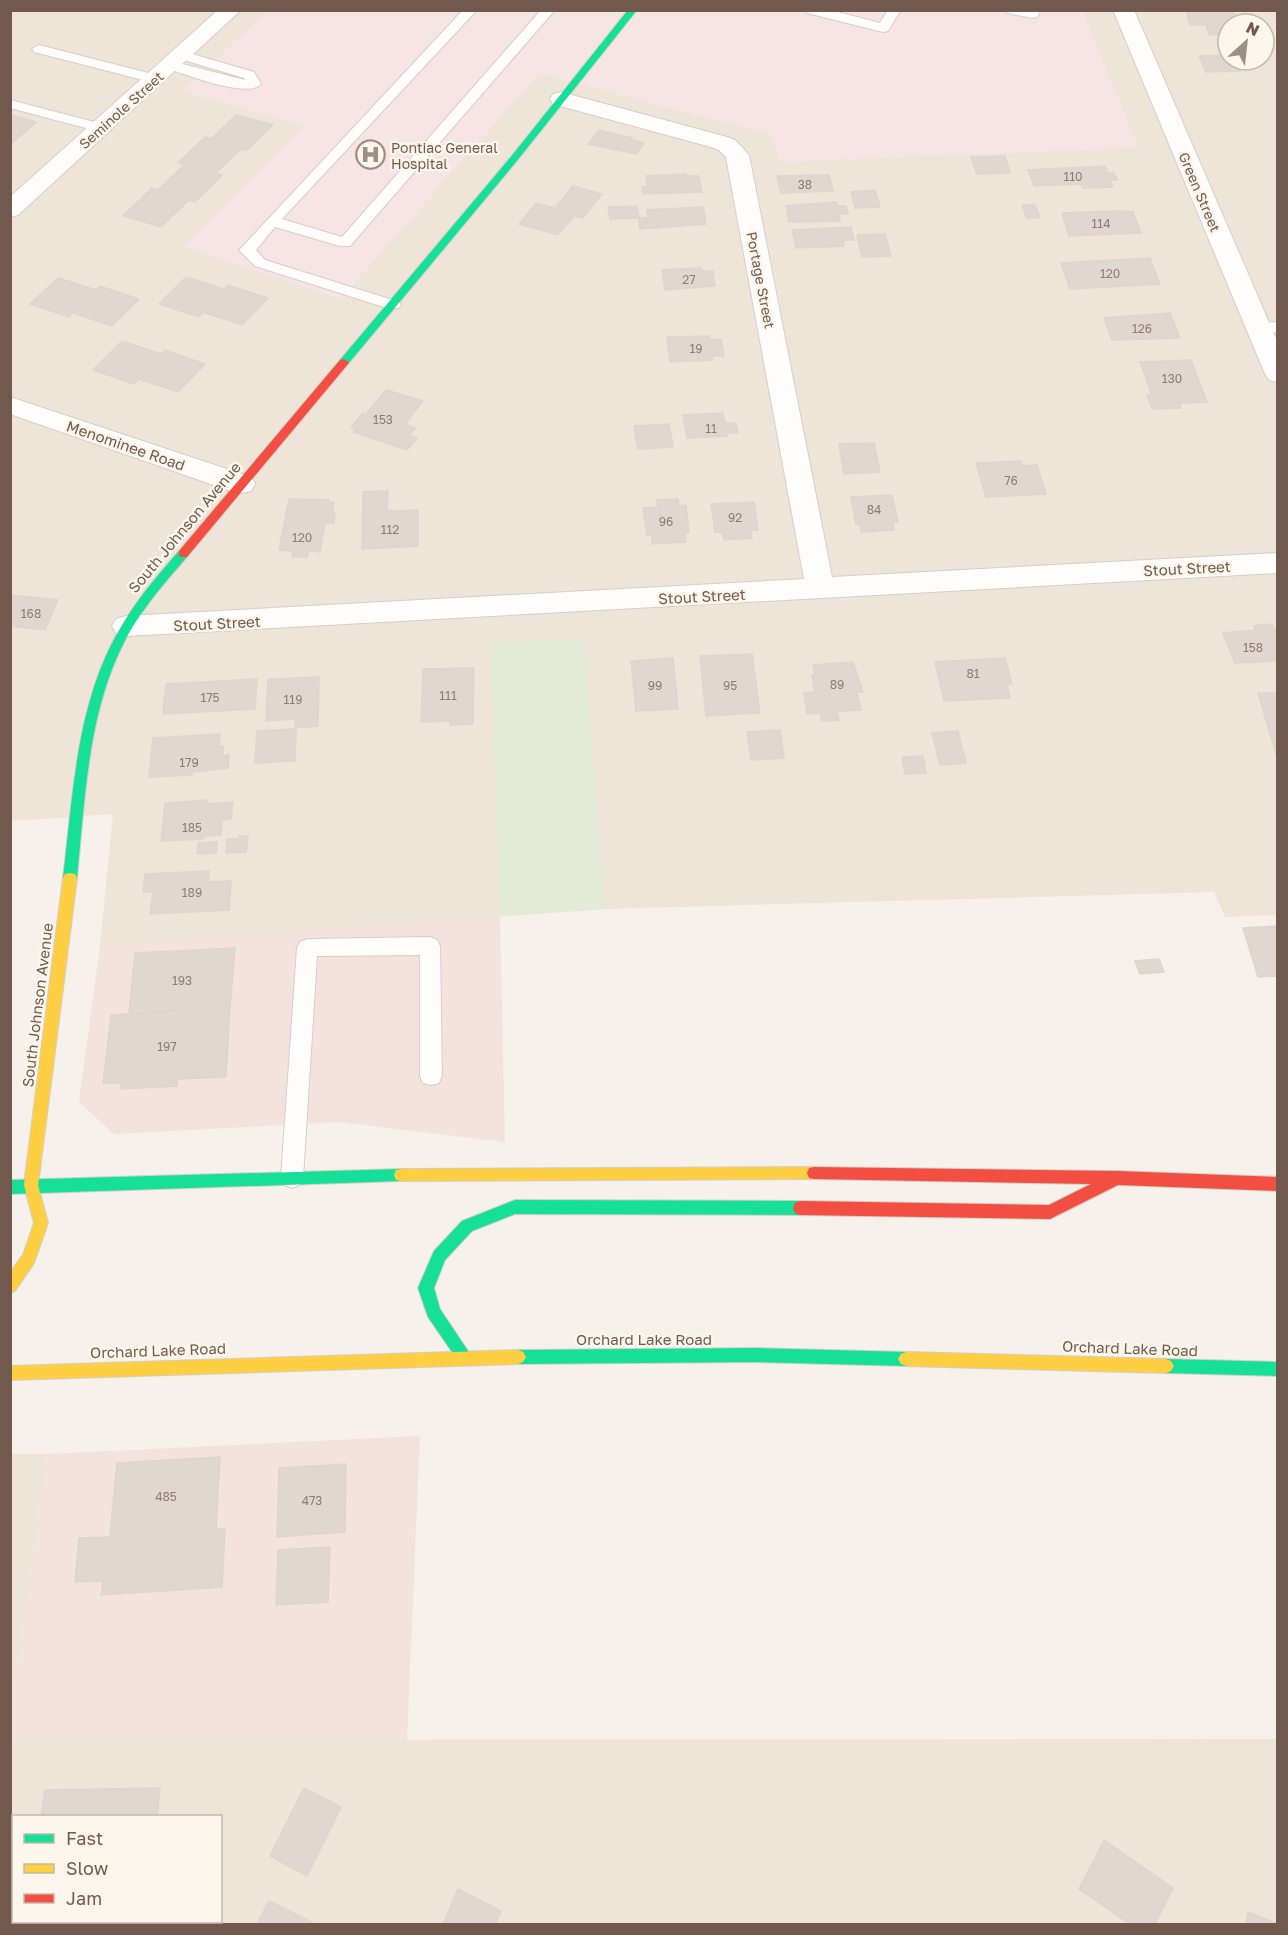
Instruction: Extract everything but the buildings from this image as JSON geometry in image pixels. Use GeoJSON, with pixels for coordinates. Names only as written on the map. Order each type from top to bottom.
{"type":"FeatureCollection","features":[{"type":"Feature","properties":{"kind":"main road","name":"South Johnson Avenue"},"geometry":{"type":"LineString","coordinates":[[31,1185],[88,732],[104,674],[126,626],[142,603],[393,305],[633,10]]}},
{"type":"Feature","properties":{"kind":"main road"},"geometry":{"type":"LineString","coordinates":[[10,1187],[292,1178],[735,1172],[1117,1178],[1278,1184]]}},
{"type":"Feature","properties":{"kind":"main road"},"geometry":{"type":"LineString","coordinates":[[464,1357],[433,1312],[426,1288],[439,1256],[467,1226],[515,1207],[766,1207],[1050,1212],[1117,1178]]}},
{"type":"Feature","properties":{"kind":"main road"},"geometry":{"type":"LineString","coordinates":[[10,1286],[29,1258],[41,1223],[31,1185]]}},
{"type":"Feature","properties":{"kind":"main road","name":"Orchard Lake Road"},"geometry":{"type":"LineString","coordinates":[[10,1373],[464,1357],[757,1355],[1278,1369]]}},
{"type":"Feature","properties":{"kind":"street","name":"Seminole Street"},"geometry":{"type":"LineString","coordinates":[[14,203],[231,10]]}},
{"type":"Feature","properties":{"kind":"street","name":"Green Street"},"geometry":{"type":"LineString","coordinates":[[1123,10],[1268,327],[1278,374]]}},
{"type":"Feature","properties":{"kind":"street","name":"Portage Street"},"geometry":{"type":"LineString","coordinates":[[561,99],[720,142],[728,145],[737,155],[820,589]]}},
{"type":"Feature","properties":{"kind":"street","name":"Menominee Road"},"geometry":{"type":"LineString","coordinates":[[10,405],[240,484]]}},
{"type":"Feature","properties":{"kind":"street","name":"Stout Street"},"geometry":{"type":"LineString","coordinates":[[126,626],[1278,563]]}},
{"type":"Feature","properties":{"kind":"lane"},"geometry":{"type":"LineString","coordinates":[[393,305],[260,263],[247,250],[471,10]]}},
{"type":"Feature","properties":{"kind":"lane"},"geometry":{"type":"LineString","coordinates":[[272,221],[345,243],[549,10]]}},
{"type":"Feature","properties":{"kind":"lane"},"geometry":{"type":"LineString","coordinates":[[813,11],[883,28],[895,10]]}},
{"type":"Feature","properties":{"kind":"lane"},"geometry":{"type":"LineString","coordinates":[[1012,10],[1032,14],[1034,10]]}},
{"type":"Feature","properties":{"kind":"lane"},"geometry":{"type":"LineString","coordinates":[[39,49],[169,66]]}},
{"type":"Feature","properties":{"kind":"lane"},"geometry":{"type":"LineString","coordinates":[[10,104],[101,128]]}},
{"type":"Feature","properties":{"kind":"lane"},"geometry":{"type":"LineString","coordinates":[[292,1178],[307,948],[430,946],[431,1076]]}},
{"type":"Feature","properties":{"kind":"shaded area"},"geometry":{"type":"Polygon","coordinates":[[[11,11],[268,11],[183,91],[303,125],[340,299],[539,73],[769,134],[1138,148],[1082,11],[1277,11],[1277,915],[1225,917],[1214,892],[605,909],[100,946],[113,814],[11,821],[11,11]]]}},
{"type":"Feature","properties":{"kind":"shaded area","name":"Pontiac General Hospital"},"geometry":{"type":"Polygon","coordinates":[[[268,11],[1082,11],[1139,148],[781,162],[769,134],[539,73],[340,299],[182,247],[303,126],[182,91],[268,11]]]}},
{"type":"Feature","properties":{"kind":"shaded area"},"geometry":{"type":"Polygon","coordinates":[[[500,916],[505,1142],[338,1122],[114,1134],[79,1102],[100,946],[500,916]]]}},
{"type":"Feature","properties":{"kind":"shaded area"},"geometry":{"type":"Polygon","coordinates":[[[420,1436],[407,1740],[11,1740],[11,1715],[47,1454],[420,1436]]]}},
{"type":"Feature","properties":{"kind":"shaded area"},"geometry":{"type":"Polygon","coordinates":[[[11,1454],[47,1454],[11,1715],[11,1454]]]}},
{"type":"Feature","properties":{"kind":"shaded area"},"geometry":{"type":"Polygon","coordinates":[[[1277,1739],[1277,1924],[11,1924],[10,1740],[1277,1739]]]}},
{"type":"Feature","properties":{"kind":"green space"},"geometry":{"type":"Polygon","coordinates":[[[584,638],[605,909],[500,916],[490,643],[584,638]]]}},
{"type":"Feature","properties":{"kind":"traffic: fast"},"geometry":{"type":"LineString","coordinates":[[344,362],[513,160],[633,10]]}},
{"type":"Feature","properties":{"kind":"traffic: fast"},"geometry":{"type":"LineString","coordinates":[[70,878],[88,735],[108,666],[123,634],[142,603],[183,554]]}},
{"type":"Feature","properties":{"kind":"traffic: fast"},"geometry":{"type":"LineString","coordinates":[[10,1187],[401,1175]]}},
{"type":"Feature","properties":{"kind":"traffic: fast"},"geometry":{"type":"LineString","coordinates":[[464,1357],[433,1312],[426,1288],[439,1256],[467,1226],[515,1207],[800,1208]]}},
{"type":"Feature","properties":{"kind":"traffic: fast"},"geometry":{"type":"LineString","coordinates":[[518,1357],[757,1355],[906,1359]]}},
{"type":"Feature","properties":{"kind":"traffic: fast"},"geometry":{"type":"LineString","coordinates":[[1166,1366],[1278,1369]]}},
{"type":"Feature","properties":{"kind":"traffic: slow"},"geometry":{"type":"LineString","coordinates":[[10,1286],[29,1258],[41,1223],[31,1185],[70,878]]}},
{"type":"Feature","properties":{"kind":"traffic: slow"},"geometry":{"type":"LineString","coordinates":[[401,1175],[814,1173]]}},
{"type":"Feature","properties":{"kind":"traffic: slow"},"geometry":{"type":"LineString","coordinates":[[10,1373],[518,1357]]}},
{"type":"Feature","properties":{"kind":"traffic: slow"},"geometry":{"type":"LineString","coordinates":[[906,1359],[1166,1366]]}},
{"type":"Feature","properties":{"kind":"traffic: jam"},"geometry":{"type":"LineString","coordinates":[[183,554],[344,362]]}},
{"type":"Feature","properties":{"kind":"traffic: jam"},"geometry":{"type":"LineString","coordinates":[[814,1173],[1117,1178],[1278,1184]]}},
{"type":"Feature","properties":{"kind":"traffic: jam"},"geometry":{"type":"LineString","coordinates":[[800,1208],[1050,1212],[1113,1180]]}},
{"type":"Feature","properties":{"kind":"place","name":"Pontiac General Hospital"},"geometry":{"type":"Point","coordinates":[370,155]}}]}
